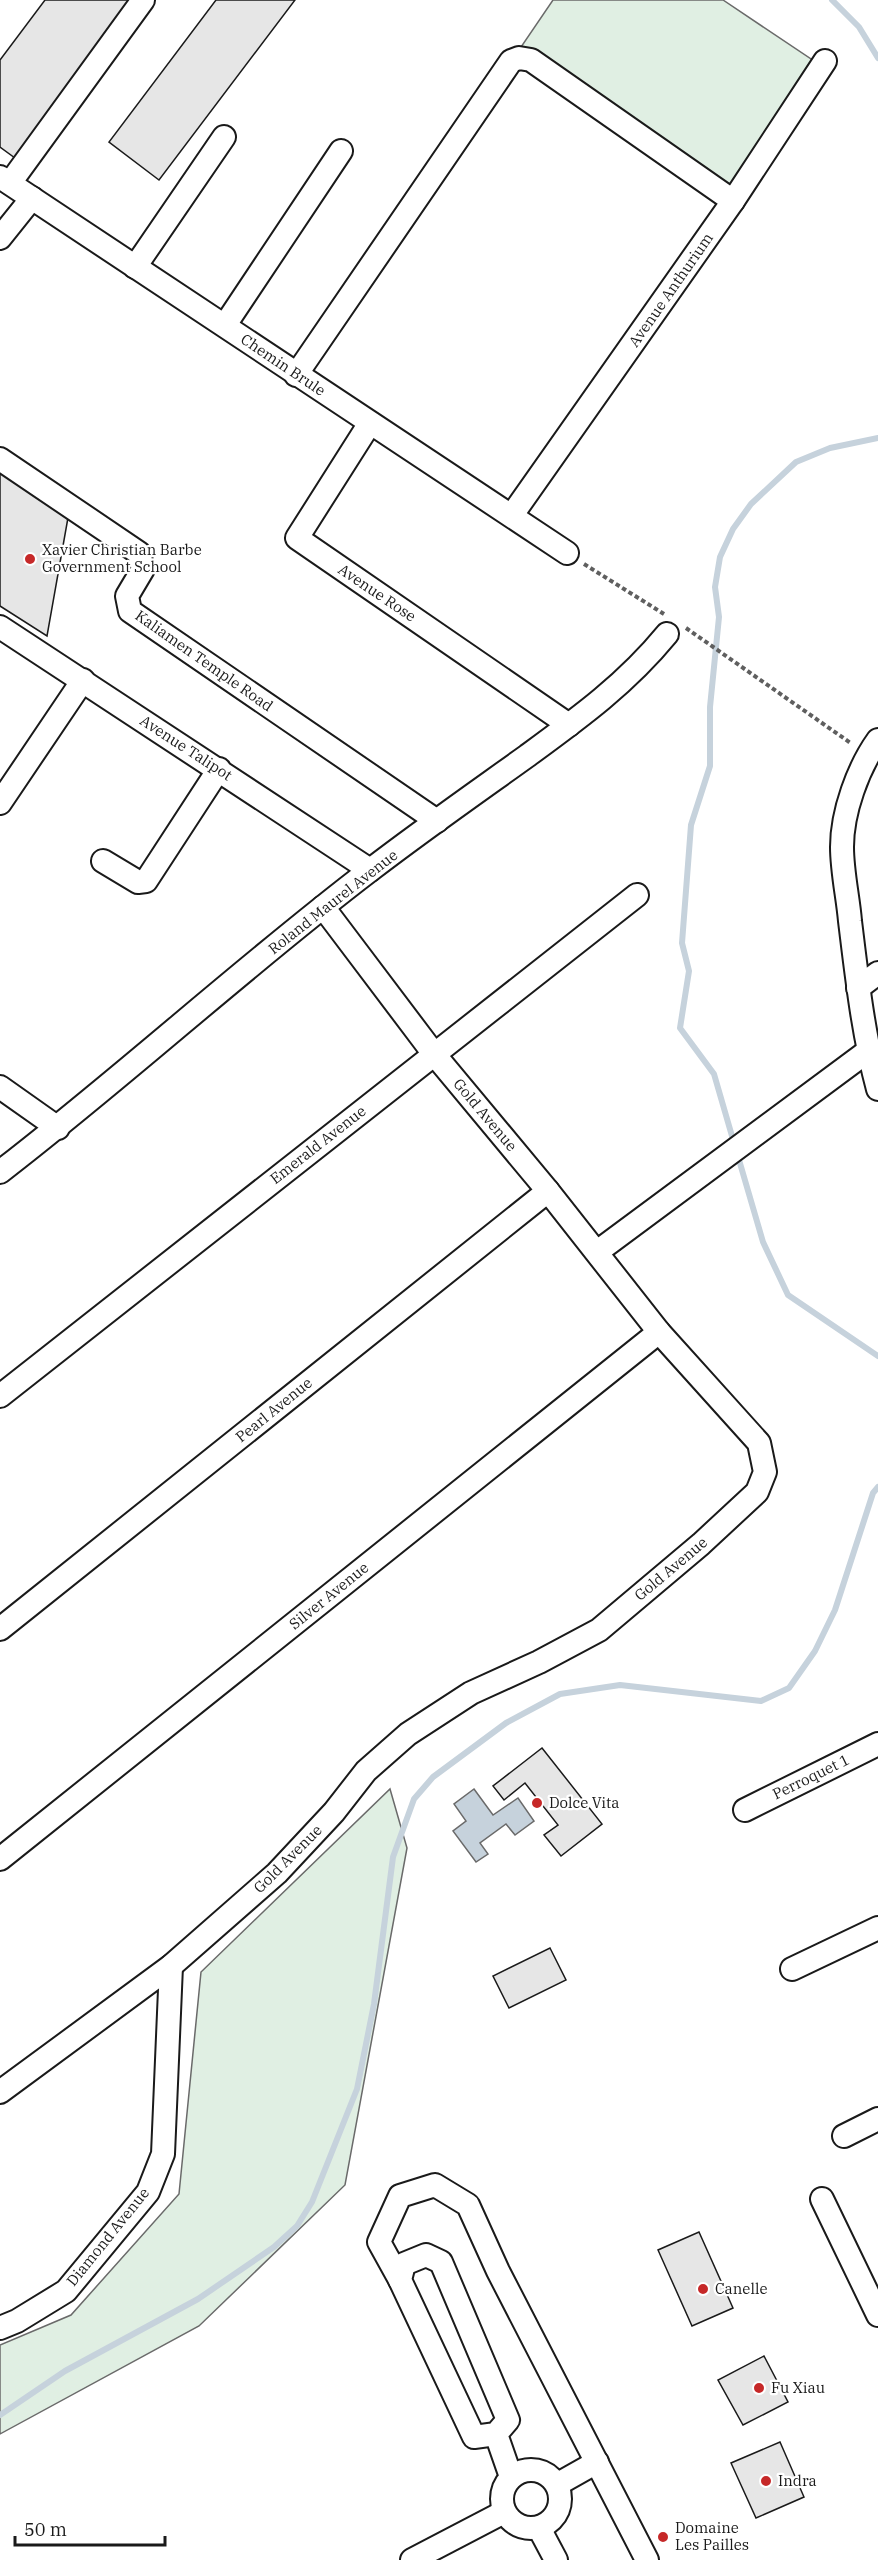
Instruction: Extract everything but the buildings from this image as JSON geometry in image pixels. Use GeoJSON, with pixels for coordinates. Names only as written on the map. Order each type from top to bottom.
{"type":"FeatureCollection","features":[{"type":"Feature","properties":{"kind":"street"},"geometry":{"type":"LineString","coordinates":[[5,180],[143,0]]}},
{"type":"Feature","properties":{"kind":"street"},"geometry":{"type":"LineString","coordinates":[[296,375],[511,61],[519,58],[531,60],[733,201]]}},
{"type":"Feature","properties":{"kind":"street","name":"Avenue Anthurium"},"geometry":{"type":"LineString","coordinates":[[512,515],[733,201],[825,61]]}},
{"type":"Feature","properties":{"kind":"street"},"geometry":{"type":"LineString","coordinates":[[135,267],[224,137]]}},
{"type":"Feature","properties":{"kind":"street"},"geometry":{"type":"LineString","coordinates":[[225,325],[341,152]]}},
{"type":"Feature","properties":{"kind":"street","name":"Chemin Brule"},"geometry":{"type":"LineString","coordinates":[[5,180],[567,553]]}},
{"type":"Feature","properties":{"kind":"street"},"geometry":{"type":"LineString","coordinates":[[0,238],[32,198]]}},
{"type":"Feature","properties":{"kind":"street","name":"Avenue Rose"},"geometry":{"type":"LineString","coordinates":[[369,423],[297,538],[569,725]]}},
{"type":"Feature","properties":{"kind":"street","name":"Kaliamen Temple Road"},"geometry":{"type":"LineString","coordinates":[[0,459],[139,553],[143,569],[127,596],[130,611],[437,821]]}},
{"type":"Feature","properties":{"kind":"street","name":"Roland Maurel Avenue"},"geometry":{"type":"LineString","coordinates":[[0,1173],[58,1128],[323,907],[569,725],[636,670],[672,625]]}},
{"type":"Feature","properties":{"kind":"street","name":"Avenue Talipot"},"geometry":{"type":"LineString","coordinates":[[0,627],[370,870]]}},
{"type":"Feature","properties":{"kind":"street"},"geometry":{"type":"LineString","coordinates":[[3,792],[83,680]]}},
{"type":"Feature","properties":{"kind":"street"},"geometry":{"type":"LineString","coordinates":[[872,747],[850,797],[842,846],[858,988],[868,1051],[878,1089]]}},
{"type":"Feature","properties":{"kind":"street"},"geometry":{"type":"LineString","coordinates":[[104,861],[138,882],[146,881],[219,770]]}},
{"type":"Feature","properties":{"kind":"street","name":"Emerald Avenue"},"geometry":{"type":"LineString","coordinates":[[0,1396],[637,895]]}},
{"type":"Feature","properties":{"kind":"street","name":"Gold Avenue"},"geometry":{"type":"LineString","coordinates":[[0,2092],[171,1966],[277,1873],[334,1812],[366,1772],[408,1734],[471,1693],[539,1662],[599,1630],[701,1544],[756,1492],[765,1472],[759,1443],[658,1332],[548,1191],[434,1054],[323,907]]}},
{"type":"Feature","properties":{"kind":"street"},"geometry":{"type":"LineString","coordinates":[[858,988],[878,973]]}},
{"type":"Feature","properties":{"kind":"street"},"geometry":{"type":"LineString","coordinates":[[597,1252],[868,1051]]}},
{"type":"Feature","properties":{"kind":"street"},"geometry":{"type":"LineString","coordinates":[[0,1087],[58,1128]]}},
{"type":"Feature","properties":{"kind":"street","name":"Pearl Avenue"},"geometry":{"type":"LineString","coordinates":[[0,1629],[548,1191]]}},
{"type":"Feature","properties":{"kind":"street","name":"Silver Avenue"},"geometry":{"type":"LineString","coordinates":[[0,1860],[658,1332]]}},
{"type":"Feature","properties":{"kind":"street","name":"Perroquet 1"},"geometry":{"type":"LineString","coordinates":[[745,1810],[878,1744]]}},
{"type":"Feature","properties":{"kind":"street"},"geometry":{"type":"LineString","coordinates":[[792,1969],[878,1928]]}},
{"type":"Feature","properties":{"kind":"street","name":"Diamond Avenue"},"geometry":{"type":"LineString","coordinates":[[0,2328],[17,2321],[66,2291],[148,2192],[163,2154],[171,1966]]}},
{"type":"Feature","properties":{"kind":"street"},"geometry":{"type":"LineString","coordinates":[[844,2136],[878,2119]]}},
{"type":"Feature","properties":{"kind":"street"},"geometry":{"type":"LineString","coordinates":[[400,2280],[404,2264],[426,2255],[441,2262],[508,2420],[496,2434],[474,2437],[400,2280],[379,2242],[400,2196],[435,2185],[468,2205],[498,2271],[647,2560]]}},
{"type":"Feature","properties":{"kind":"street"},"geometry":{"type":"LineString","coordinates":[[822,2199],[878,2314]]}},
{"type":"Feature","properties":{"kind":"street"},"geometry":{"type":"LineString","coordinates":[[496,2434],[511,2477]]}},
{"type":"Feature","properties":{"kind":"street"},"geometry":{"type":"LineString","coordinates":[[558,2484],[597,2462]]}},
{"type":"Feature","properties":{"kind":"street"},"geometry":{"type":"LineString","coordinates":[[527,2469],[536,2470],[545,2472],[558,2484],[561,2502],[554,2519],[539,2528],[519,2526],[504,2512],[501,2493],[511,2477],[527,2469]]}},
{"type":"Feature","properties":{"kind":"street"},"geometry":{"type":"LineString","coordinates":[[412,2560],[504,2512]]}},
{"type":"Feature","properties":{"kind":"street"},"geometry":{"type":"LineString","coordinates":[[539,2528],[556,2560]]}},
{"type":"Feature","properties":{"kind":"path"},"geometry":{"type":"LineString","coordinates":[[567,553],[672,625],[704,639],[872,747]]}},
{"type":"Feature","properties":{"kind":"green space"},"geometry":{"type":"Polygon","coordinates":[[[553,0],[723,0],[814,61],[729,187],[521,47],[553,0]]]}},
{"type":"Feature","properties":{"kind":"green space"},"geometry":{"type":"Polygon","coordinates":[[[390,1789],[407,1848],[345,2185],[199,2326],[0,2434],[0,2345],[71,2315],[179,2194],[201,1972],[390,1789]]]}},
{"type":"Feature","properties":{"kind":"shaded area"},"geometry":{"type":"Polygon","coordinates":[[[474,1789],[493,1815],[518,1798],[534,1821],[515,1835],[506,1824],[480,1843],[488,1854],[476,1862],[453,1831],[466,1821],[454,1804],[474,1789]]]}},
{"type":"Feature","properties":{"kind":"waterway"},"geometry":{"type":"LineString","coordinates":[[832,0],[859,27],[878,58]]}},
{"type":"Feature","properties":{"kind":"waterway"},"geometry":{"type":"LineString","coordinates":[[734,1143],[714,1074],[680,1028],[689,971],[682,943],[691,825],[710,766],[710,707],[719,617],[715,587],[720,557],[733,529],[751,504],[796,462],[830,448],[878,438]]}},
{"type":"Feature","properties":{"kind":"waterway"},"geometry":{"type":"LineString","coordinates":[[737,1153],[763,1242],[788,1295],[878,1356]]}},
{"type":"Feature","properties":{"kind":"waterway"},"geometry":{"type":"LineString","coordinates":[[0,2415],[65,2371],[198,2299],[274,2247],[297,2226],[312,2202],[357,2089],[374,2004],[393,1857],[414,1799],[433,1777],[506,1723],[560,1694],[620,1685],[761,1701],[789,1688],[815,1651],[835,1610],[873,1493],[878,1487]]}},
{"type":"Feature","properties":{"kind":"place","name":"Xavier Christian Barbe Government School"},"geometry":{"type":"Point","coordinates":[30,559]}},
{"type":"Feature","properties":{"kind":"place","name":"Dolce Vita"},"geometry":{"type":"Point","coordinates":[537,1803]}},
{"type":"Feature","properties":{"kind":"place","name":"Canelle"},"geometry":{"type":"Point","coordinates":[703,2289]}},
{"type":"Feature","properties":{"kind":"place","name":"Fu Xiau"},"geometry":{"type":"Point","coordinates":[759,2388]}},
{"type":"Feature","properties":{"kind":"place","name":"Indra"},"geometry":{"type":"Point","coordinates":[766,2481]}},
{"type":"Feature","properties":{"kind":"place","name":"Domaine Les Pailles"},"geometry":{"type":"Point","coordinates":[663,2537]}}]}
